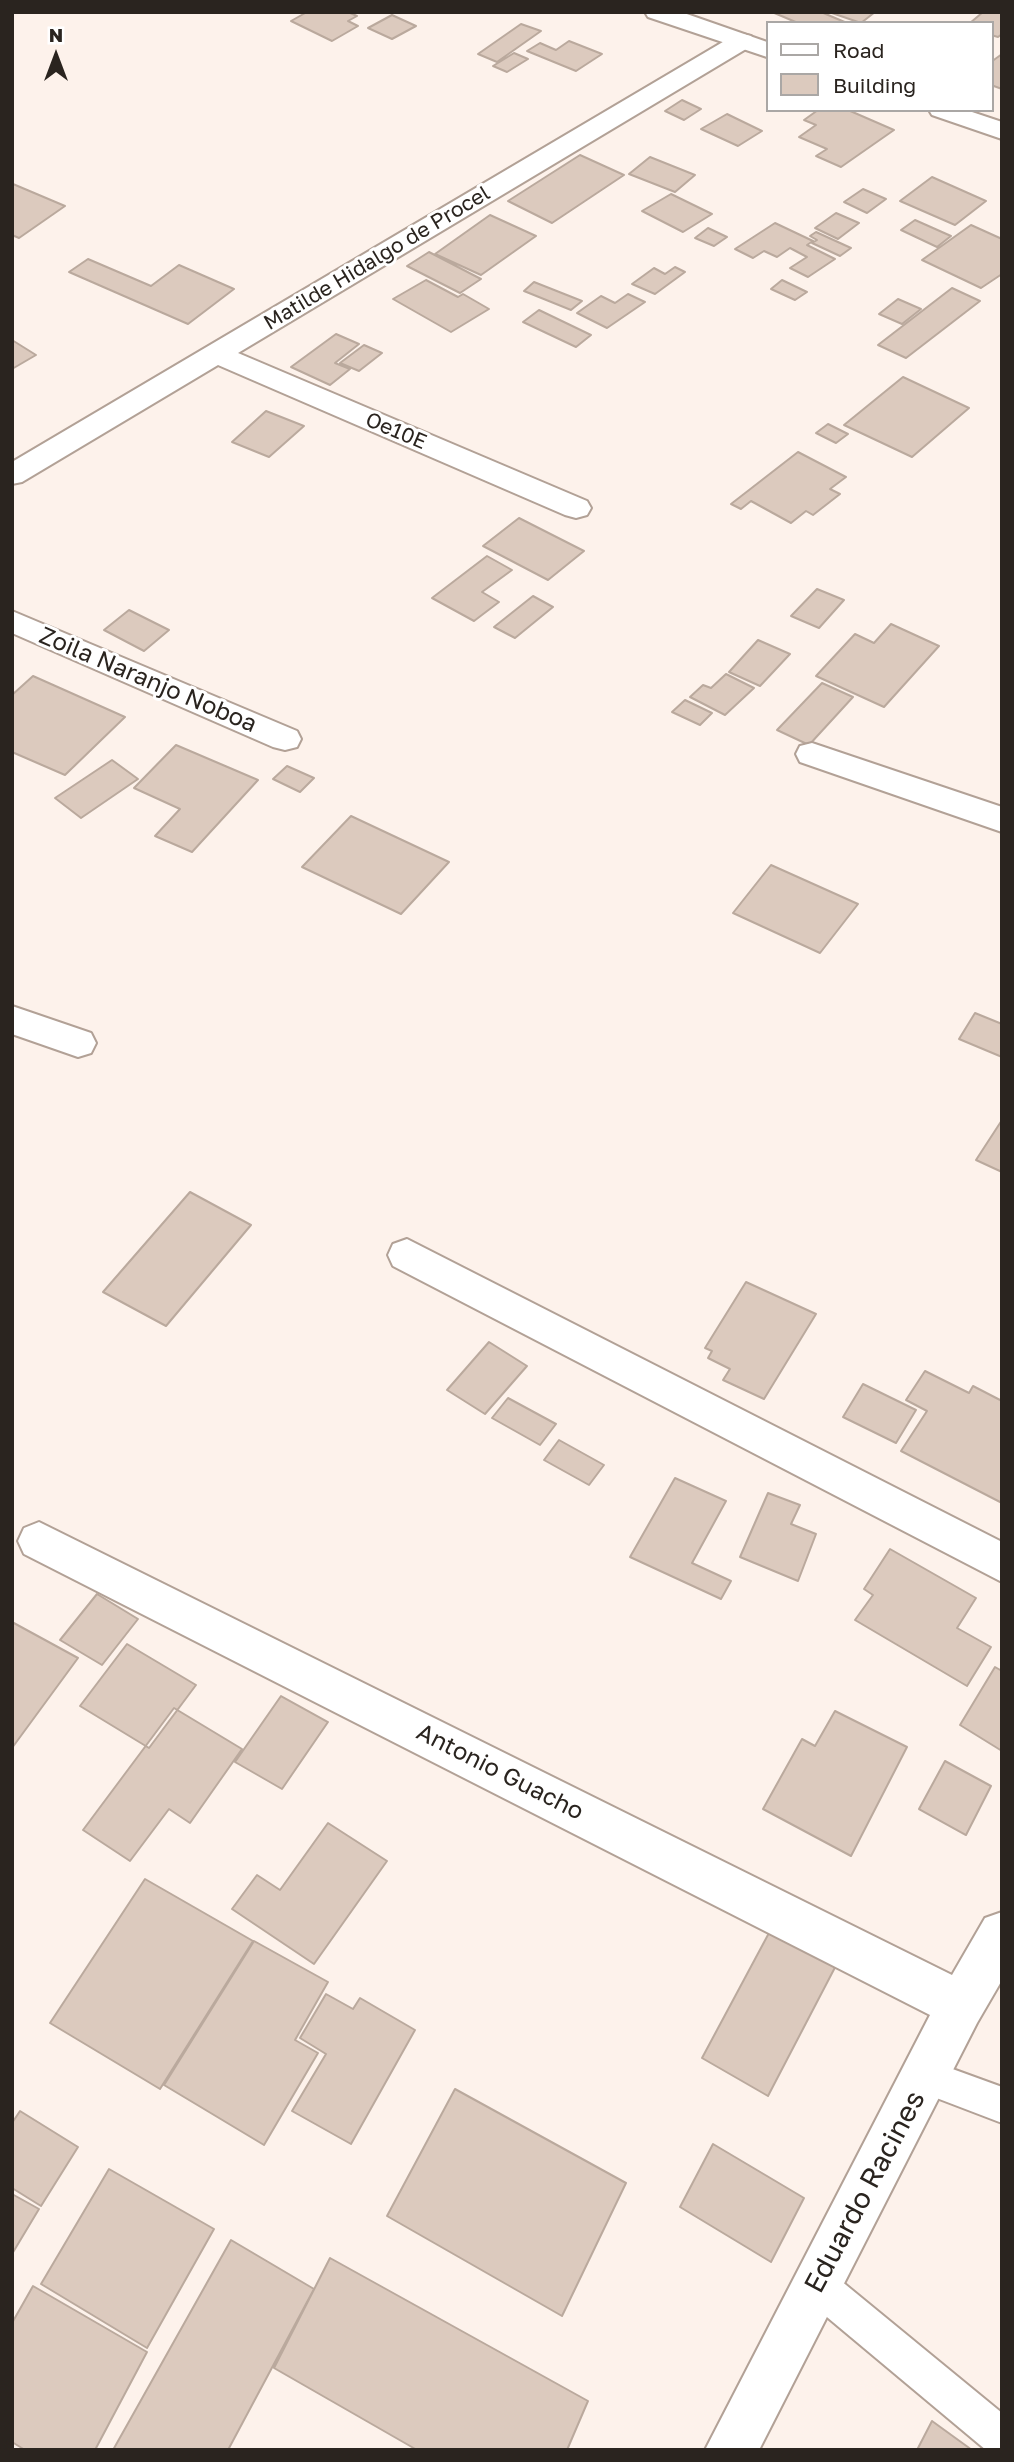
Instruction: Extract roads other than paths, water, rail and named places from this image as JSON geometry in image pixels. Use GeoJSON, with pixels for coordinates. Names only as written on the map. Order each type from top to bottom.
{"type":"FeatureCollection","features":[{"type":"Feature","properties":{"kind":"street"},"geometry":{"type":"LineString","coordinates":[[657,12],[755,45]]}},
{"type":"Feature","properties":{"kind":"street","name":"Matilde Hidalgo de Procel"},"geometry":{"type":"LineString","coordinates":[[12,475],[216,354],[755,45]]}},
{"type":"Feature","properties":{"kind":"street"},"geometry":{"type":"LineString","coordinates":[[947,112],[1002,131]]}},
{"type":"Feature","properties":{"kind":"street","name":"Oe10E"},"geometry":{"type":"LineString","coordinates":[[216,354],[576,508]]}},
{"type":"Feature","properties":{"kind":"street","name":"Zoila Naranjo Noboa"},"geometry":{"type":"LineString","coordinates":[[12,621],[285,739]]}},
{"type":"Feature","properties":{"kind":"street"},"geometry":{"type":"LineString","coordinates":[[812,754],[1002,820]]}},
{"type":"Feature","properties":{"kind":"street"},"geometry":{"type":"LineString","coordinates":[[12,1020],[78,1043]]}},
{"type":"Feature","properties":{"kind":"street"},"geometry":{"type":"LineString","coordinates":[[407,1255],[1002,1563]]}},
{"type":"Feature","properties":{"kind":"street","name":"Antonio Guacho"},"geometry":{"type":"LineString","coordinates":[[39,1541],[916,1982],[960,2007]]}},
{"type":"Feature","properties":{"kind":"street","name":"Eduardo Racines"},"geometry":{"type":"LineString","coordinates":[[731,2450],[960,2007],[1002,1935]]}},
{"type":"Feature","properties":{"kind":"lane"},"geometry":{"type":"LineString","coordinates":[[925,2077],[1002,2105]]}},
{"type":"Feature","properties":{"kind":"lane"},"geometry":{"type":"LineString","coordinates":[[816,2284],[1002,2438]]}}]}
